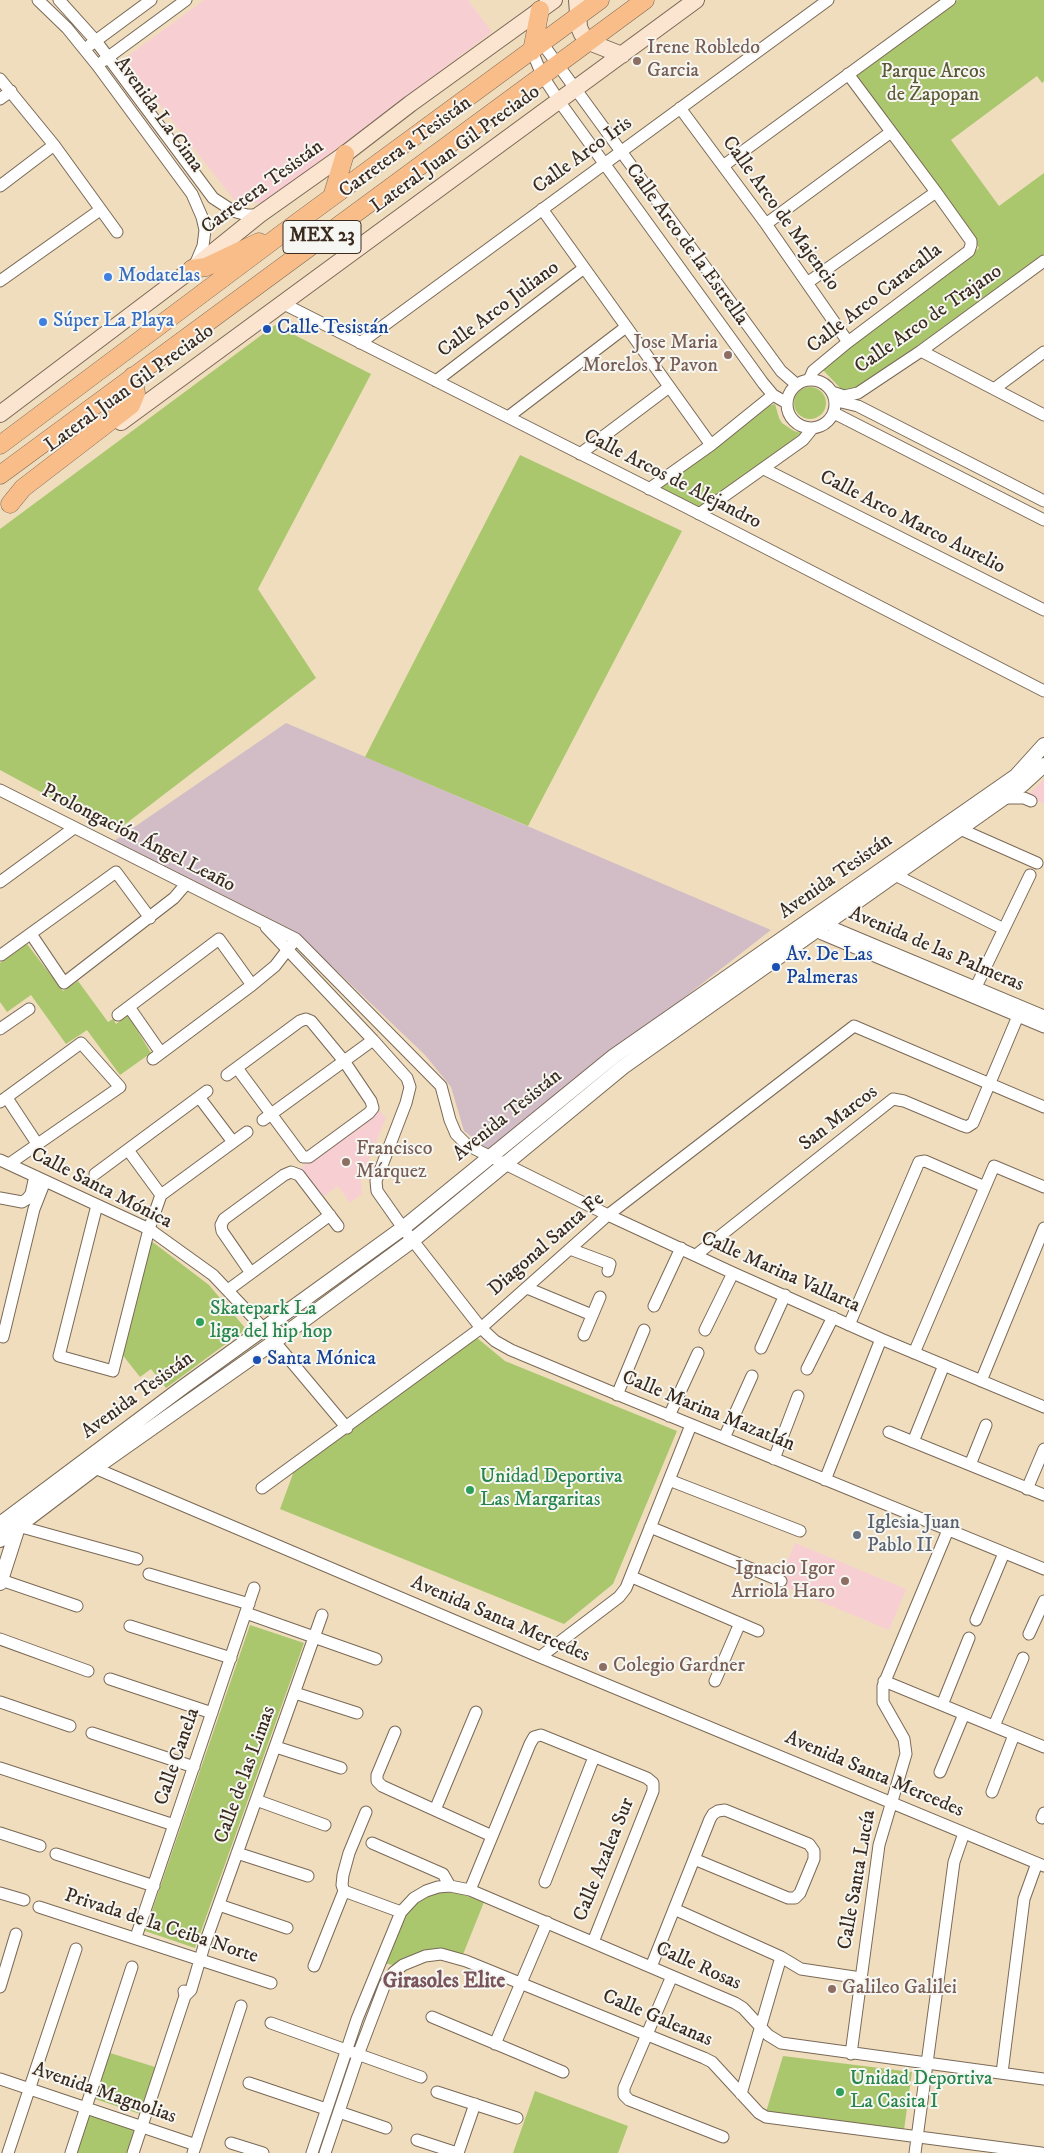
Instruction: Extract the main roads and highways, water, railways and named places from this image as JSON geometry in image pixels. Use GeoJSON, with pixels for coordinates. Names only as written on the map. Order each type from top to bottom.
{"type":"FeatureCollection","features":[{"type":"Feature","properties":{"kind":"main road","name":"Carretera a Tesistán"},"geometry":{"type":"LineString","coordinates":[[0,445],[287,230],[537,47],[577,9],[600,0]]}},
{"type":"Feature","properties":{"kind":"main road","name":"Carretera a Tesistán"},"geometry":{"type":"LineString","coordinates":[[0,475],[645,0]]}},
{"type":"Feature","properties":{"kind":"main road","name":"Lateral Juan Gil Preciado"},"geometry":{"type":"LineString","coordinates":[[5,507],[696,0]]}},
{"type":"Feature","properties":{"kind":"main road"},"geometry":{"type":"LineString","coordinates":[[537,47],[547,5]]}},
{"type":"Feature","properties":{"kind":"main road","name":"Carretera Tesistán"},"geometry":{"type":"LineString","coordinates":[[0,414],[192,269],[259,214],[345,154],[410,104],[547,5]]}},
{"type":"Feature","properties":{"kind":"main road"},"geometry":{"type":"LineString","coordinates":[[577,9],[579,27],[589,42],[622,55]]}},
{"type":"Feature","properties":{"kind":"main road"},"geometry":{"type":"LineString","coordinates":[[332,197],[345,154]]}},
{"type":"Feature","properties":{"kind":"main road"},"geometry":{"type":"LineString","coordinates":[[192,269],[206,267],[287,230]]}},
{"type":"Feature","properties":{"kind":"main road"},"geometry":{"type":"LineString","coordinates":[[5,507],[23,488],[131,405],[136,393],[133,376]]}},
{"type":"Feature","properties":{"kind":"place","name":"Irene Robledo Garcia"},"geometry":{"type":"Point","coordinates":[637,61]}},
{"type":"Feature","properties":{"kind":"place","name":"Modatelas"},"geometry":{"type":"Point","coordinates":[108,277]}},
{"type":"Feature","properties":{"kind":"place","name":"Súper La Playa"},"geometry":{"type":"Point","coordinates":[43,322]}},
{"type":"Feature","properties":{"kind":"place","name":"Calle Tesistán"},"geometry":{"type":"Point","coordinates":[267,329]}},
{"type":"Feature","properties":{"kind":"place","name":"Jose Maria Morelos Y Pavon"},"geometry":{"type":"Point","coordinates":[728,355]}},
{"type":"Feature","properties":{"kind":"place","name":"Av. De Las Palmeras"},"geometry":{"type":"Point","coordinates":[776,967]}},
{"type":"Feature","properties":{"kind":"place","name":"Francisco Márquez"},"geometry":{"type":"Point","coordinates":[346,1162]}},
{"type":"Feature","properties":{"kind":"place","name":"Skatepark La liga del hip hop"},"geometry":{"type":"Point","coordinates":[200,1322]}},
{"type":"Feature","properties":{"kind":"place","name":"Santa Mónica"},"geometry":{"type":"Point","coordinates":[257,1360]}},
{"type":"Feature","properties":{"kind":"place","name":"Unidad Deportiva Las Margaritas"},"geometry":{"type":"Point","coordinates":[470,1490]}},
{"type":"Feature","properties":{"kind":"place","name":"Iglesia Juan Pablo II"},"geometry":{"type":"Point","coordinates":[857,1535]}},
{"type":"Feature","properties":{"kind":"place","name":"Ignacio Igor Arriola Haro"},"geometry":{"type":"Point","coordinates":[845,1581]}},
{"type":"Feature","properties":{"kind":"place","name":"Colegio Gardner"},"geometry":{"type":"Point","coordinates":[603,1667]}},
{"type":"Feature","properties":{"kind":"place","name":"Galileo Galilei"},"geometry":{"type":"Point","coordinates":[832,1989]}},
{"type":"Feature","properties":{"kind":"place","name":"Unidad Deportiva La Casita I"},"geometry":{"type":"Point","coordinates":[840,2092]}},
{"type":"Feature","properties":{"kind":"district","name":"Girasoles Elite"},"geometry":{"type":"Point","coordinates":[444,1983]}},
{"type":"Feature","properties":{"kind":"park label","name":"Parque Arcos de Zapopan"},"geometry":{"type":"Point","coordinates":[933,84]}}]}
